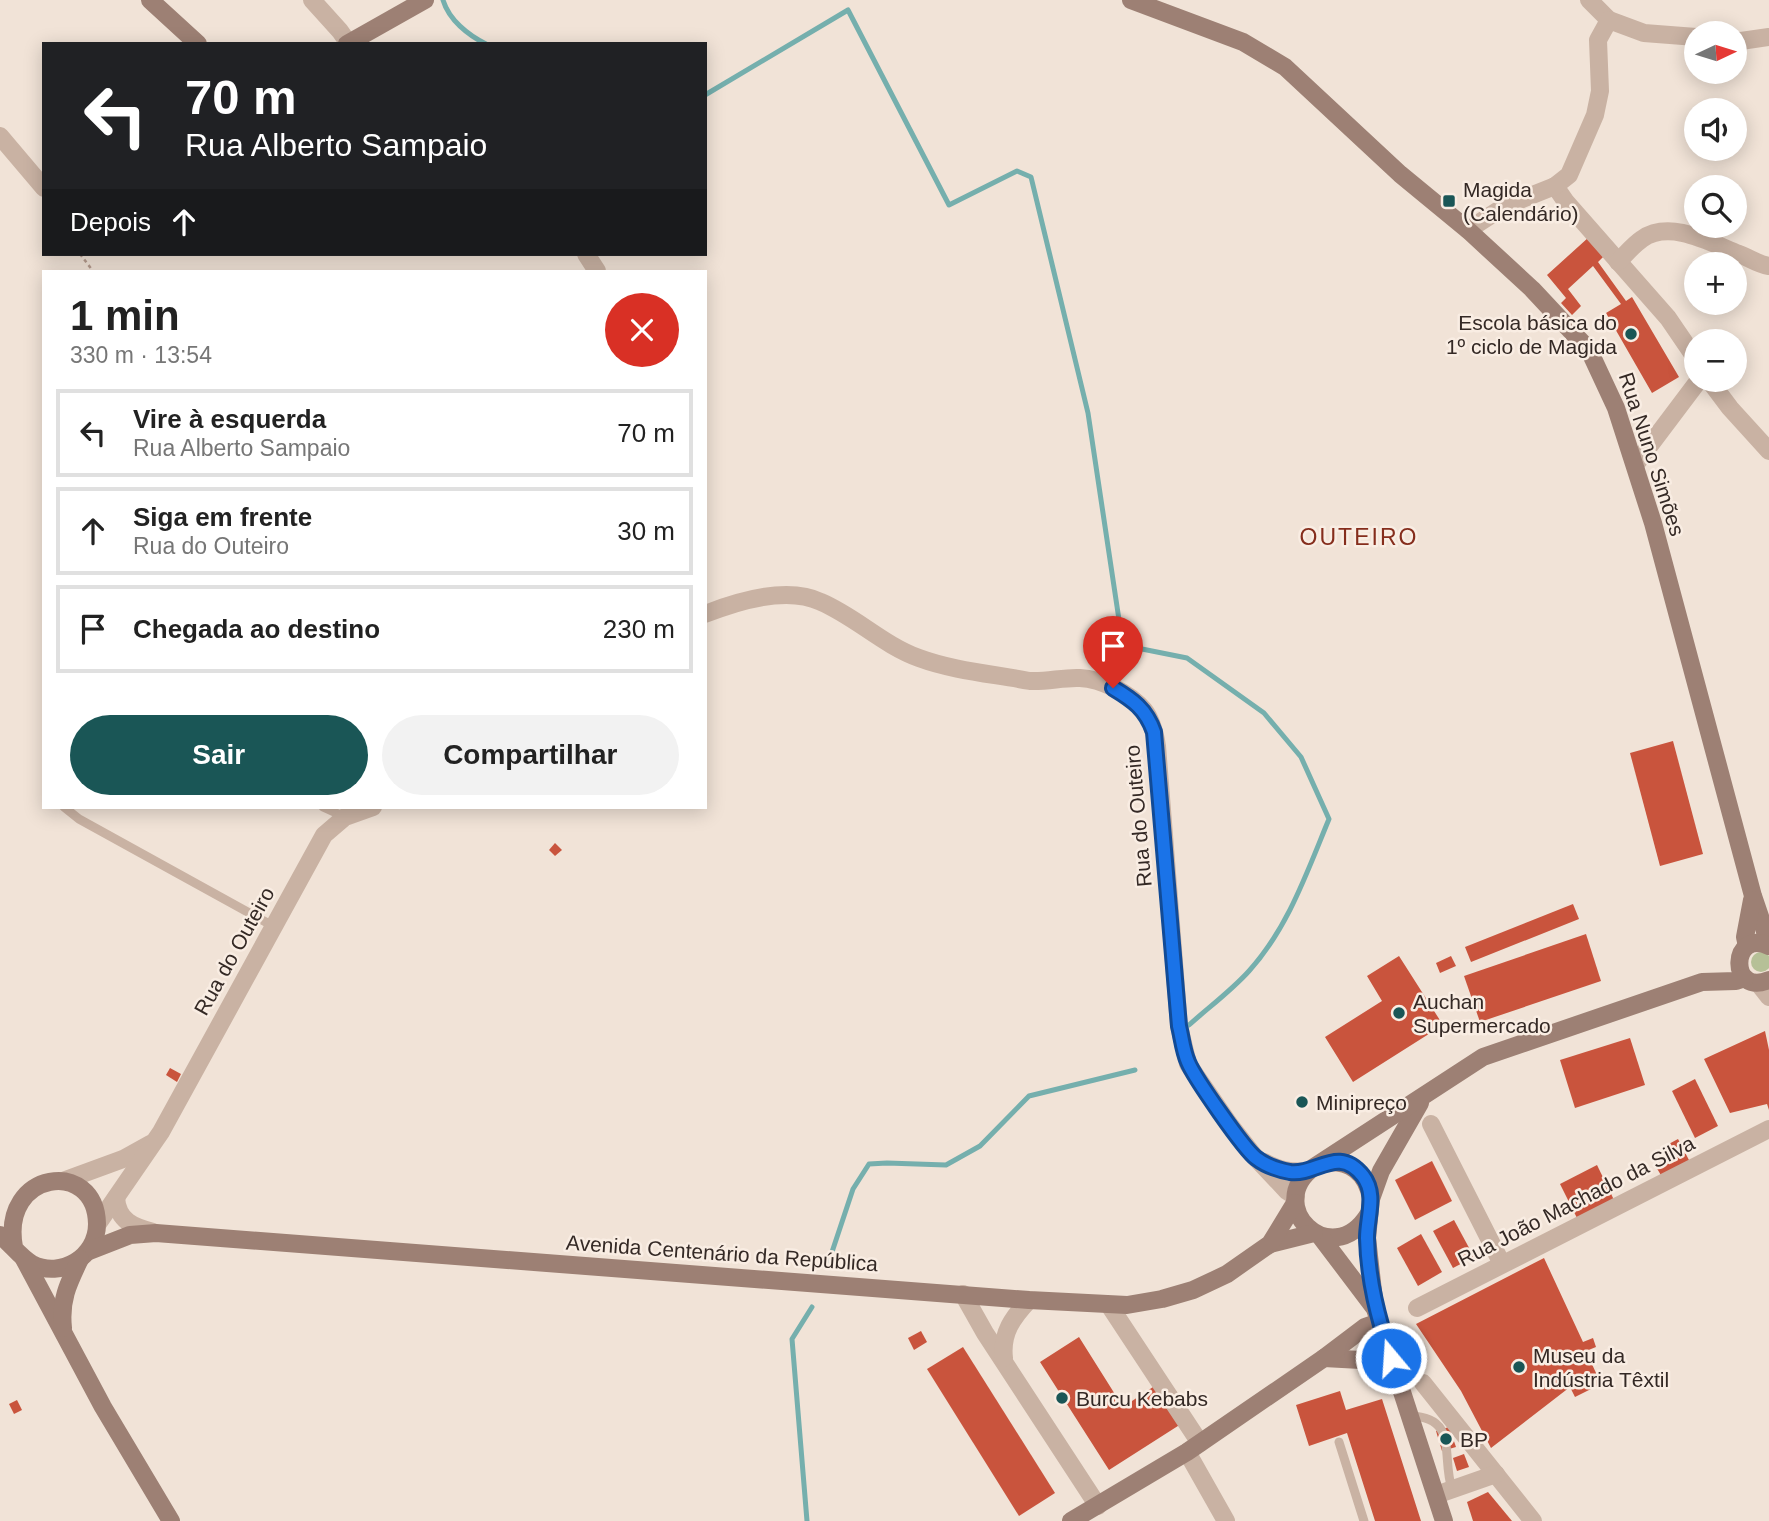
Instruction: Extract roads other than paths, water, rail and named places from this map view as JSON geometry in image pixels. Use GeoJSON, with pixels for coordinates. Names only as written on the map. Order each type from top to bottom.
{"type":"FeatureCollection","features":[{"type":"Feature","properties":{"kind":"main road"},"geometry":{"type":"LineString","coordinates":[[150,0],[196,42]]}},
{"type":"Feature","properties":{"kind":"main road"},"geometry":{"type":"LineString","coordinates":[[352,42],[425,0]]}},
{"type":"Feature","properties":{"kind":"main road","name":"Rua Nuno Simões"},"geometry":{"type":"LineString","coordinates":[[1131,0],[1243,42],[1275,61],[1468,230],[1531,289],[1589,350],[1616,408],[1635,465],[1753,897],[1764,919],[1768,945]]}},
{"type":"Feature","properties":{"kind":"main road","name":"Rua Nuno Simões"},"geometry":{"type":"LineString","coordinates":[[1743,953],[1753,897]]}},
{"type":"Feature","properties":{"kind":"main road"},"geometry":{"type":"LineString","coordinates":[[1377,1315],[1317,1234],[1301,1220],[1296,1200],[1301,1179],[1460,1071],[1490,1054],[1702,982],[1758,943],[1768,945]]}},
{"type":"Feature","properties":{"kind":"main road"},"geometry":{"type":"LineString","coordinates":[[1743,953],[1741,973],[1760,985]]}},
{"type":"Feature","properties":{"kind":"main road"},"geometry":{"type":"LineString","coordinates":[[1702,982],[1736,981],[1760,985]]}},
{"type":"Feature","properties":{"kind":"main road"},"geometry":{"type":"LineString","coordinates":[[1317,1234],[1343,1237],[1353,1233],[1370,1207],[1387,1160],[1423,1097]]}},
{"type":"Feature","properties":{"kind":"main road"},"geometry":{"type":"LineString","coordinates":[[1315,1167],[1345,1163],[1356,1169],[1370,1188],[1367,1238],[1377,1315],[1410,1416],[1444,1492],[1444,1521]]}},
{"type":"Feature","properties":{"kind":"main road"},"geometry":{"type":"LineString","coordinates":[[97,1225],[95,1210],[88,1197],[77,1187],[63,1181],[41,1182],[13,1195],[9,1219],[13,1247],[50,1311],[63,1328],[103,1407],[171,1521]]}},
{"type":"Feature","properties":{"kind":"main road","name":"Avenida Centenário da República"},"geometry":{"type":"LineString","coordinates":[[1270,1244],[1296,1200]]}},
{"type":"Feature","properties":{"kind":"main road","name":"Rua do Outeiro"},"geometry":{"type":"LineString","coordinates":[[63,1328],[61,1310],[65,1294],[95,1238],[97,1225]]}},
{"type":"Feature","properties":{"kind":"main road","name":"Avenida Centenário da República"},"geometry":{"type":"LineString","coordinates":[[84,1255],[130,1235],[156,1233],[1109,1305],[1145,1302],[1193,1290],[1227,1274],[1270,1244],[1317,1234]]}},
{"type":"Feature","properties":{"kind":"main road"},"geometry":{"type":"LineString","coordinates":[[13,1247],[34,1265],[58,1269],[84,1255]]}},
{"type":"Feature","properties":{"kind":"main road"},"geometry":{"type":"LineString","coordinates":[[1071,1521],[1193,1448],[1324,1358],[1377,1315]]}},
{"type":"Feature","properties":{"kind":"main road"},"geometry":{"type":"LineString","coordinates":[[1324,1358],[1391,1358]]}},
{"type":"Feature","properties":{"kind":"street"},"geometry":{"type":"LineString","coordinates":[[312,0],[347,42]]}},
{"type":"Feature","properties":{"kind":"street"},"geometry":{"type":"LineString","coordinates":[[1590,0],[1609,20],[1644,33],[1684,36]]}},
{"type":"Feature","properties":{"kind":"street"},"geometry":{"type":"LineString","coordinates":[[1468,230],[1513,202],[1555,186],[1569,175],[1595,115],[1600,91],[1598,40],[1609,20]]}},
{"type":"Feature","properties":{"kind":"street"},"geometry":{"type":"LineString","coordinates":[[1747,40],[1769,37]]}},
{"type":"Feature","properties":{"kind":"street"},"geometry":{"type":"LineString","coordinates":[[0,136],[42,186]]}},
{"type":"Feature","properties":{"kind":"street"},"geometry":{"type":"LineString","coordinates":[[1555,186],[1668,318],[1684,341]]}},
{"type":"Feature","properties":{"kind":"street"},"geometry":{"type":"LineString","coordinates":[[1618,262],[1643,238],[1671,231],[1743,256],[1756,264],[1769,266]]}},
{"type":"Feature","properties":{"kind":"street"},"geometry":{"type":"LineString","coordinates":[[1635,465],[1690,392]]}},
{"type":"Feature","properties":{"kind":"street"},"geometry":{"type":"LineString","coordinates":[[1718,392],[1769,451]]}},
{"type":"Feature","properties":{"kind":"street","name":"Rua do Outeiro"},"geometry":{"type":"LineString","coordinates":[[707,608],[771,597],[818,600],[896,648],[919,658],[1030,681],[1044,682],[1077,677],[1092,679],[1134,700],[1143,709],[1154,732],[1157,746],[1167,888],[1183,1045],[1188,1064],[1255,1157],[1296,1200]]}},
{"type":"Feature","properties":{"kind":"street","name":"Rua do Outeiro"},"geometry":{"type":"LineString","coordinates":[[97,1225],[156,1140],[324,835],[345,817],[367,809]]}},
{"type":"Feature","properties":{"kind":"street"},"geometry":{"type":"LineString","coordinates":[[1431,1124],[1502,1264]]}},
{"type":"Feature","properties":{"kind":"street","name":"Rua João Machado da Silva"},"geometry":{"type":"LineString","coordinates":[[1417,1308],[1765,1135]]}},
{"type":"Feature","properties":{"kind":"street"},"geometry":{"type":"LineString","coordinates":[[63,1181],[123,1159],[156,1140]]}},
{"type":"Feature","properties":{"kind":"street","name":"Rua do Outeiro"},"geometry":{"type":"LineString","coordinates":[[1255,1157],[1277,1169],[1294,1172],[1315,1167]]}},
{"type":"Feature","properties":{"kind":"street","name":"Avenida Centenário da República"},"geometry":{"type":"LineString","coordinates":[[116,1198],[117,1208],[123,1219],[134,1227],[156,1233]]}},
{"type":"Feature","properties":{"kind":"street"},"geometry":{"type":"LineString","coordinates":[[962,1294],[1098,1506]]}},
{"type":"Feature","properties":{"kind":"street"},"geometry":{"type":"LineString","coordinates":[[1004,1359],[1004,1339],[1008,1326],[1029,1300]]}},
{"type":"Feature","properties":{"kind":"street"},"geometry":{"type":"LineString","coordinates":[[1109,1305],[1193,1448],[1226,1521]]}},
{"type":"Feature","properties":{"kind":"street"},"geometry":{"type":"LineString","coordinates":[[1423,1383],[1534,1521]]}},
{"type":"Feature","properties":{"kind":"street"},"geometry":{"type":"LineString","coordinates":[[1444,1492],[1496,1474]]}},
{"type":"Feature","properties":{"kind":"lane"},"geometry":{"type":"LineString","coordinates":[[66,809],[79,819],[273,926]]}},
{"type":"Feature","properties":{"kind":"lane"},"geometry":{"type":"LineString","coordinates":[[327,809],[345,817]]}},
{"type":"Feature","properties":{"kind":"lane"},"geometry":{"type":"LineString","coordinates":[[1410,1416],[1426,1416],[1440,1425],[1446,1439],[1447,1474],[1444,1492]]}},
{"type":"Feature","properties":{"kind":"lane"},"geometry":{"type":"LineString","coordinates":[[1339,1442],[1364,1521]]}},
{"type":"Feature","properties":{"kind":"waterway"},"geometry":{"type":"LineString","coordinates":[[443,0],[460,26],[483,42]]}},
{"type":"Feature","properties":{"kind":"waterway"},"geometry":{"type":"LineString","coordinates":[[707,94],[848,10],[949,205],[1017,171],[1031,177],[1088,413],[1121,633],[1127,646],[1187,658],[1264,713],[1301,757],[1329,819],[1295,899],[1275,937],[1242,978],[1189,1025]]}},
{"type":"Feature","properties":{"kind":"waterway"},"geometry":{"type":"LineString","coordinates":[[829,1261],[853,1189],[869,1164],[946,1165],[980,1146],[1029,1096],[1135,1070]]}},
{"type":"Feature","properties":{"kind":"waterway"},"geometry":{"type":"LineString","coordinates":[[807,1521],[792,1339],[812,1307]]}},
{"type":"Feature","properties":{"kind":"place","name":"Magida (Calendário)"},"geometry":{"type":"Point","coordinates":[1449,201]}},
{"type":"Feature","properties":{"kind":"place","name":"Escola básica do 1º ciclo de Magida"},"geometry":{"type":"Point","coordinates":[1631,334]}},
{"type":"Feature","properties":{"kind":"place","name":"Auchan Supermercado"},"geometry":{"type":"Point","coordinates":[1399,1013]}},
{"type":"Feature","properties":{"kind":"place","name":"Minipreço"},"geometry":{"type":"Point","coordinates":[1302,1102]}},
{"type":"Feature","properties":{"kind":"place","name":"Museu da Indústria Têxtil"},"geometry":{"type":"Point","coordinates":[1519,1367]}},
{"type":"Feature","properties":{"kind":"place","name":"Burcu Kebabs"},"geometry":{"type":"Point","coordinates":[1062,1398]}},
{"type":"Feature","properties":{"kind":"place","name":"BP"},"geometry":{"type":"Point","coordinates":[1446,1439]}},
{"type":"Feature","properties":{"kind":"district","name":"OUTEIRO"},"geometry":{"type":"Point","coordinates":[1359,537]}}]}
